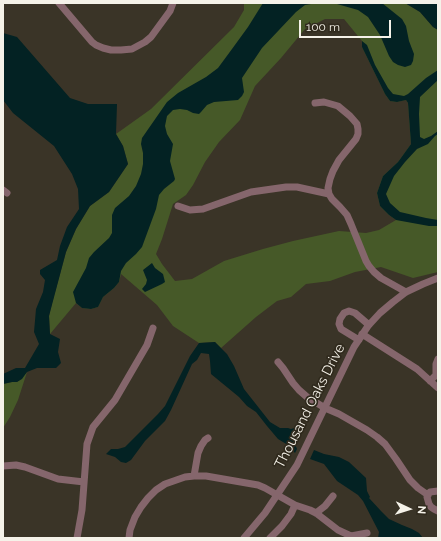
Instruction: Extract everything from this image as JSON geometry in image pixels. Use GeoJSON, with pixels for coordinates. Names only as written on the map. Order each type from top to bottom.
{"type":"FeatureCollection","features":[{"type":"Feature","properties":{"kind":"street"},"geometry":{"type":"LineString","coordinates":[[60,3],[92,42],[107,49],[121,50],[132,49],[151,37],[170,11],[173,3]]}},
{"type":"Feature","properties":{"kind":"street"},"geometry":{"type":"LineString","coordinates":[[315,103],[324,102],[338,106],[357,124],[358,134],[356,139],[343,155],[333,171],[329,184],[329,194],[346,215],[369,266],[381,278],[406,292]]}},
{"type":"Feature","properties":{"kind":"street"},"geometry":{"type":"LineString","coordinates":[[178,206],[190,210],[203,209],[251,192],[286,187],[297,187],[329,194]]}},
{"type":"Feature","properties":{"kind":"street","name":"Thousand Oaks Drive"},"geometry":{"type":"LineString","coordinates":[[244,538],[265,513],[297,465],[360,337],[384,309],[406,292],[438,278]]}},
{"type":"Feature","properties":{"kind":"street"},"geometry":{"type":"LineString","coordinates":[[369,325],[355,313],[349,311],[344,313],[339,324],[341,329],[375,343],[404,360],[417,369],[438,388]]}},
{"type":"Feature","properties":{"kind":"street"},"geometry":{"type":"LineString","coordinates":[[77,538],[82,510],[87,444],[93,427],[115,400],[147,345],[153,328]]}},
{"type":"Feature","properties":{"kind":"street"},"geometry":{"type":"LineString","coordinates":[[430,381],[437,375],[436,364],[438,359]]}},
{"type":"Feature","properties":{"kind":"street"},"geometry":{"type":"LineString","coordinates":[[278,362],[299,390],[307,397],[325,408],[340,414],[377,437],[392,454],[410,480],[428,495]]}},
{"type":"Feature","properties":{"kind":"street"},"geometry":{"type":"LineString","coordinates":[[194,476],[198,453],[201,446],[208,438]]}},
{"type":"Feature","properties":{"kind":"street"},"geometry":{"type":"LineString","coordinates":[[3,466],[16,465],[58,479],[84,482]]}},
{"type":"Feature","properties":{"kind":"street"},"geometry":{"type":"LineString","coordinates":[[129,538],[130,530],[135,517],[141,507],[156,490],[174,480],[194,476],[206,476],[258,485],[294,505],[316,513],[338,530],[351,536],[367,533]]}},
{"type":"Feature","properties":{"kind":"street"},"geometry":{"type":"LineString","coordinates":[[428,495],[430,492],[438,491]]}},
{"type":"Feature","properties":{"kind":"street"},"geometry":{"type":"LineString","coordinates":[[428,495],[429,504],[434,510],[438,511]]}},
{"type":"Feature","properties":{"kind":"street"},"geometry":{"type":"LineString","coordinates":[[316,513],[325,506],[333,496]]}},
{"type":"Feature","properties":{"kind":"street"},"geometry":{"type":"LineString","coordinates":[[270,538],[291,514],[294,505]]}},
{"type":"Feature","properties":{"kind":"green space"},"geometry":{"type":"Polygon","coordinates":[[[244,3],[405,3],[420,12],[433,27],[438,30],[438,272],[413,278],[381,267],[355,272],[330,281],[306,284],[291,297],[277,301],[256,317],[221,348],[215,342],[199,343],[173,326],[157,305],[121,274],[119,282],[103,297],[98,307],[91,309],[82,308],[76,303],[50,334],[49,316],[52,303],[66,252],[76,229],[90,206],[109,192],[128,164],[123,146],[116,134],[151,109],[234,27],[244,10],[244,3]],[[325,19],[305,29],[255,86],[240,120],[219,142],[205,162],[186,195],[173,204],[156,254],[175,281],[192,279],[224,261],[263,249],[339,231],[366,233],[379,230],[396,220],[380,206],[377,193],[383,176],[398,162],[411,144],[408,103],[406,100],[397,102],[390,101],[385,94],[362,47],[362,41],[344,19],[325,19]]]}},
{"type":"Feature","properties":{"kind":"green space"},"geometry":{"type":"Polygon","coordinates":[[[27,372],[18,400],[3,428],[3,384],[17,382],[27,372]]]}},
{"type":"Feature","properties":{"kind":"water"},"geometry":{"type":"Polygon","coordinates":[[[263,3],[317,3],[305,5],[296,12],[262,48],[242,78],[244,92],[238,100],[214,102],[207,105],[199,114],[180,109],[173,110],[167,116],[165,126],[167,134],[173,144],[170,161],[175,179],[159,195],[156,209],[142,247],[126,263],[121,271],[119,282],[103,297],[98,307],[91,309],[82,308],[76,303],[73,292],[86,268],[89,258],[112,233],[112,215],[115,208],[129,196],[136,186],[143,164],[141,144],[142,138],[167,102],[178,93],[206,77],[218,68],[248,27],[263,3]]]}},
{"type":"Feature","properties":{"kind":"water"},"geometry":{"type":"Polygon","coordinates":[[[324,3],[382,3],[402,19],[406,26],[409,41],[414,54],[411,65],[405,67],[393,62],[380,35],[368,17],[358,10],[337,4],[324,3]]]}},
{"type":"Feature","properties":{"kind":"water"},"geometry":{"type":"Polygon","coordinates":[[[405,3],[438,3],[438,30],[433,27],[420,12],[405,3]]]}},
{"type":"Feature","properties":{"kind":"water"},"geometry":{"type":"Polygon","coordinates":[[[3,33],[17,37],[70,98],[88,104],[117,104],[116,134],[123,146],[128,164],[109,192],[90,206],[76,229],[66,252],[49,316],[50,334],[60,339],[58,352],[61,363],[56,368],[37,368],[27,372],[22,379],[17,382],[3,384],[3,374],[16,368],[25,368],[39,344],[34,332],[36,309],[43,292],[45,280],[40,274],[40,270],[57,260],[67,227],[79,209],[78,189],[72,174],[54,146],[13,113],[3,100],[3,33]]]}},
{"type":"Feature","properties":{"kind":"water"},"geometry":{"type":"Polygon","coordinates":[[[362,41],[367,45],[375,65],[393,94],[404,96],[408,94],[426,78],[438,70],[438,80],[420,97],[419,114],[420,137],[424,139],[438,131],[438,134],[428,144],[417,149],[405,162],[394,176],[386,194],[390,203],[400,212],[438,220],[438,226],[429,226],[396,220],[380,206],[377,193],[383,176],[398,162],[411,144],[408,103],[406,100],[397,102],[390,101],[385,94],[362,47],[362,41]]]}},
{"type":"Feature","properties":{"kind":"water"},"geometry":{"type":"Polygon","coordinates":[[[152,263],[155,268],[163,274],[165,282],[145,292],[142,289],[147,280],[143,270],[152,263]]]}},
{"type":"Feature","properties":{"kind":"water"},"geometry":{"type":"Polygon","coordinates":[[[215,342],[227,354],[244,389],[270,422],[280,428],[291,429],[300,427],[301,430],[295,444],[297,449],[295,453],[288,445],[278,439],[256,412],[247,406],[239,397],[211,374],[209,354],[201,353],[197,360],[192,364],[165,421],[145,441],[131,460],[126,463],[121,462],[115,457],[106,454],[111,449],[125,447],[165,406],[190,356],[199,343],[215,342]]]}},
{"type":"Feature","properties":{"kind":"water"},"geometry":{"type":"Polygon","coordinates":[[[314,450],[339,457],[349,462],[366,478],[369,498],[381,511],[389,519],[412,529],[419,533],[423,538],[378,538],[379,532],[363,501],[358,495],[337,481],[324,464],[310,459],[314,450]]]}}]}
